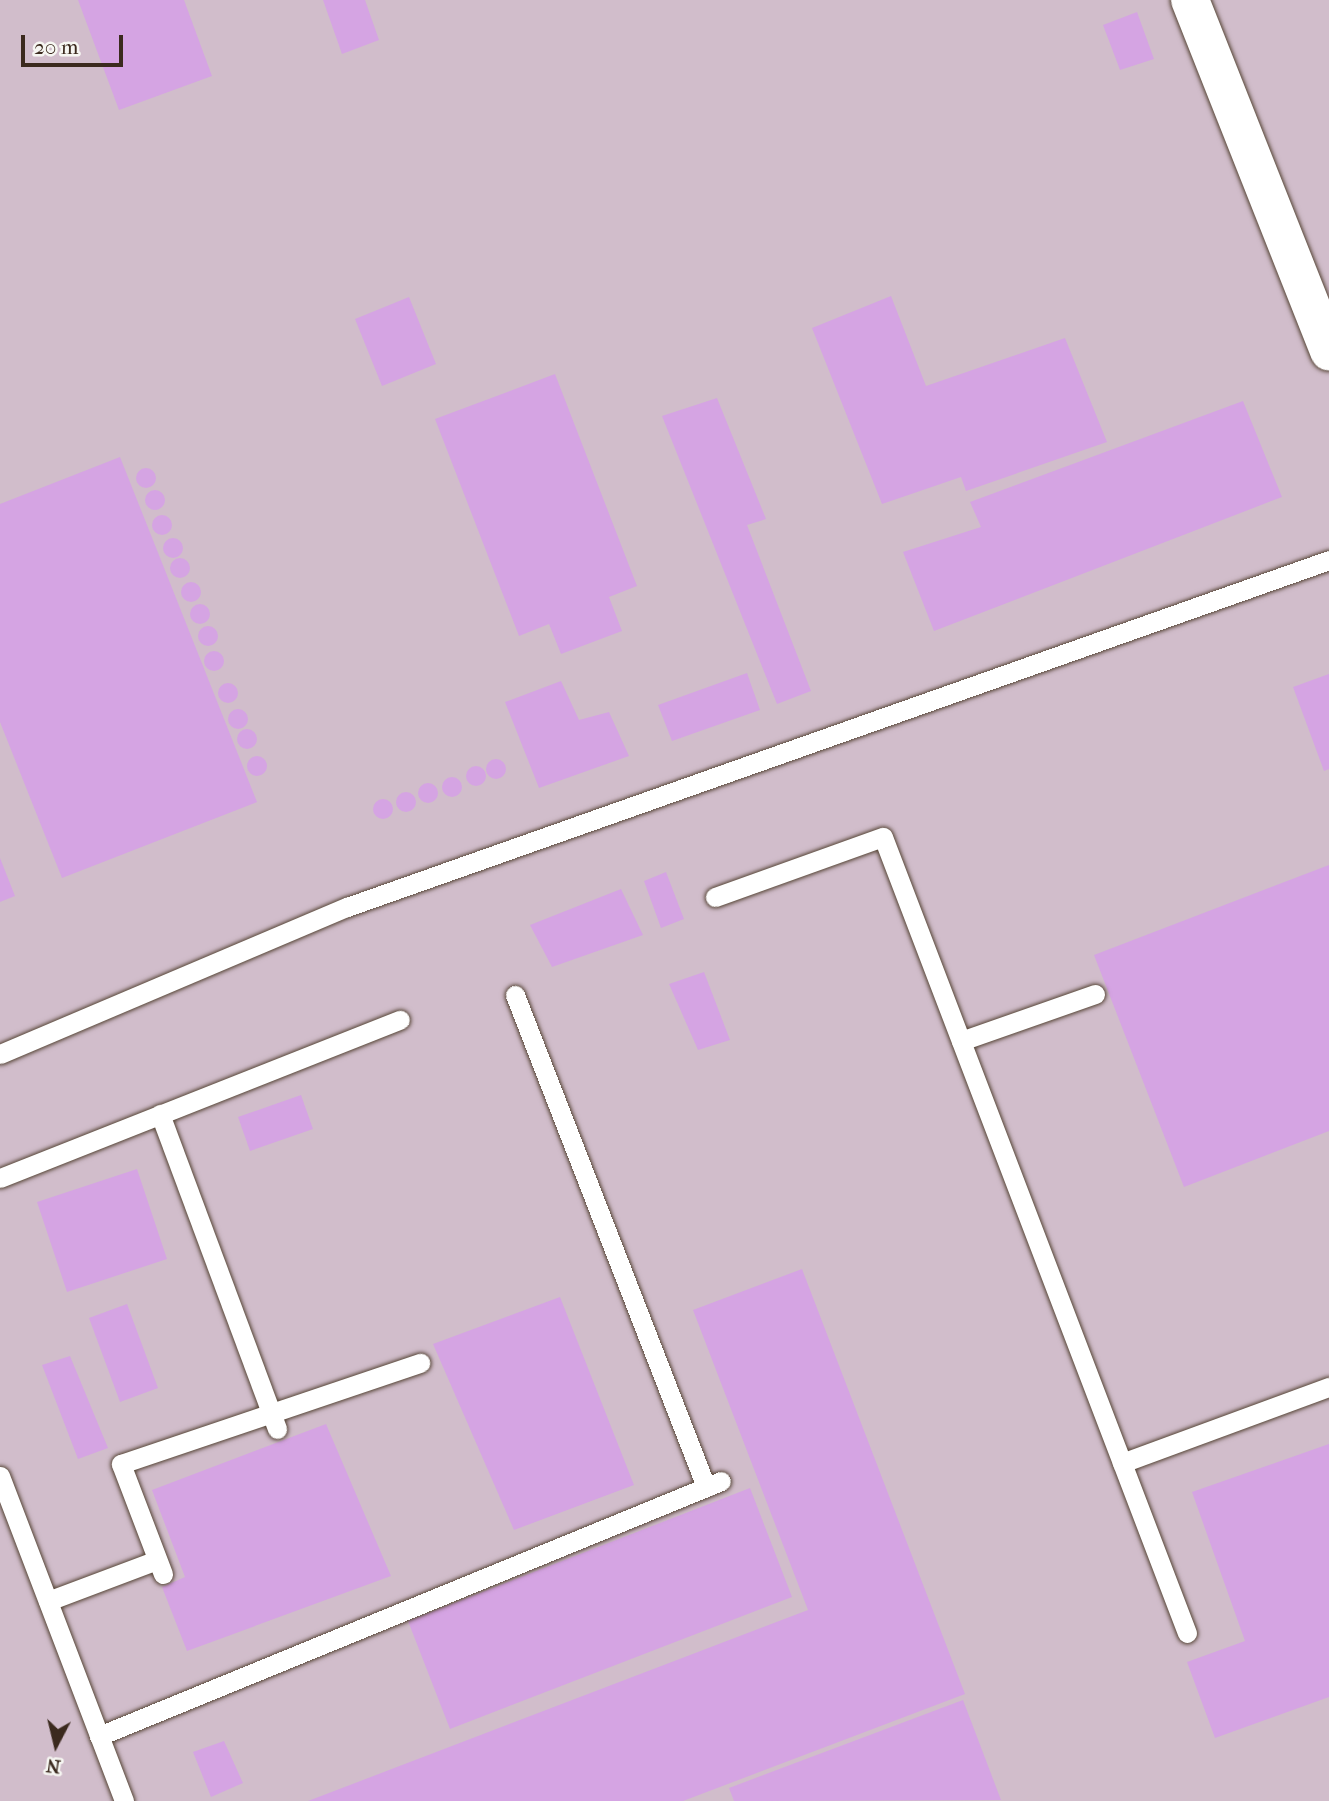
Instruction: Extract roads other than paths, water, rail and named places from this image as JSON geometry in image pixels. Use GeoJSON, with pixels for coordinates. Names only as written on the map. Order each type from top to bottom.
{"type":"FeatureCollection","features":[{"type":"Feature","properties":{"kind":"street"},"geometry":{"type":"LineString","coordinates":[[1191,0],[1329,351]]}},
{"type":"Feature","properties":{"kind":"lane"},"geometry":{"type":"LineString","coordinates":[[0,1054],[347,907],[1329,560]]}},
{"type":"Feature","properties":{"kind":"lane"},"geometry":{"type":"LineString","coordinates":[[715,897],[883,837],[1187,1633]]}},
{"type":"Feature","properties":{"kind":"lane"},"geometry":{"type":"LineString","coordinates":[[961,1041],[1095,994]]}},
{"type":"Feature","properties":{"kind":"lane"},"geometry":{"type":"LineString","coordinates":[[99,1736],[713,1484],[515,995]]}},
{"type":"Feature","properties":{"kind":"lane"},"geometry":{"type":"LineString","coordinates":[[0,1178],[400,1020]]}},
{"type":"Feature","properties":{"kind":"lane"},"geometry":{"type":"LineString","coordinates":[[160,1114],[274,1421]]}},
{"type":"Feature","properties":{"kind":"lane"},"geometry":{"type":"LineString","coordinates":[[48,1601],[160,1567],[121,1464],[274,1421],[419,1363]]}},
{"type":"Feature","properties":{"kind":"lane"},"geometry":{"type":"LineString","coordinates":[[1122,1463],[1329,1387]]}},
{"type":"Feature","properties":{"kind":"lane"},"geometry":{"type":"LineString","coordinates":[[0,1476],[124,1801]]}}]}
